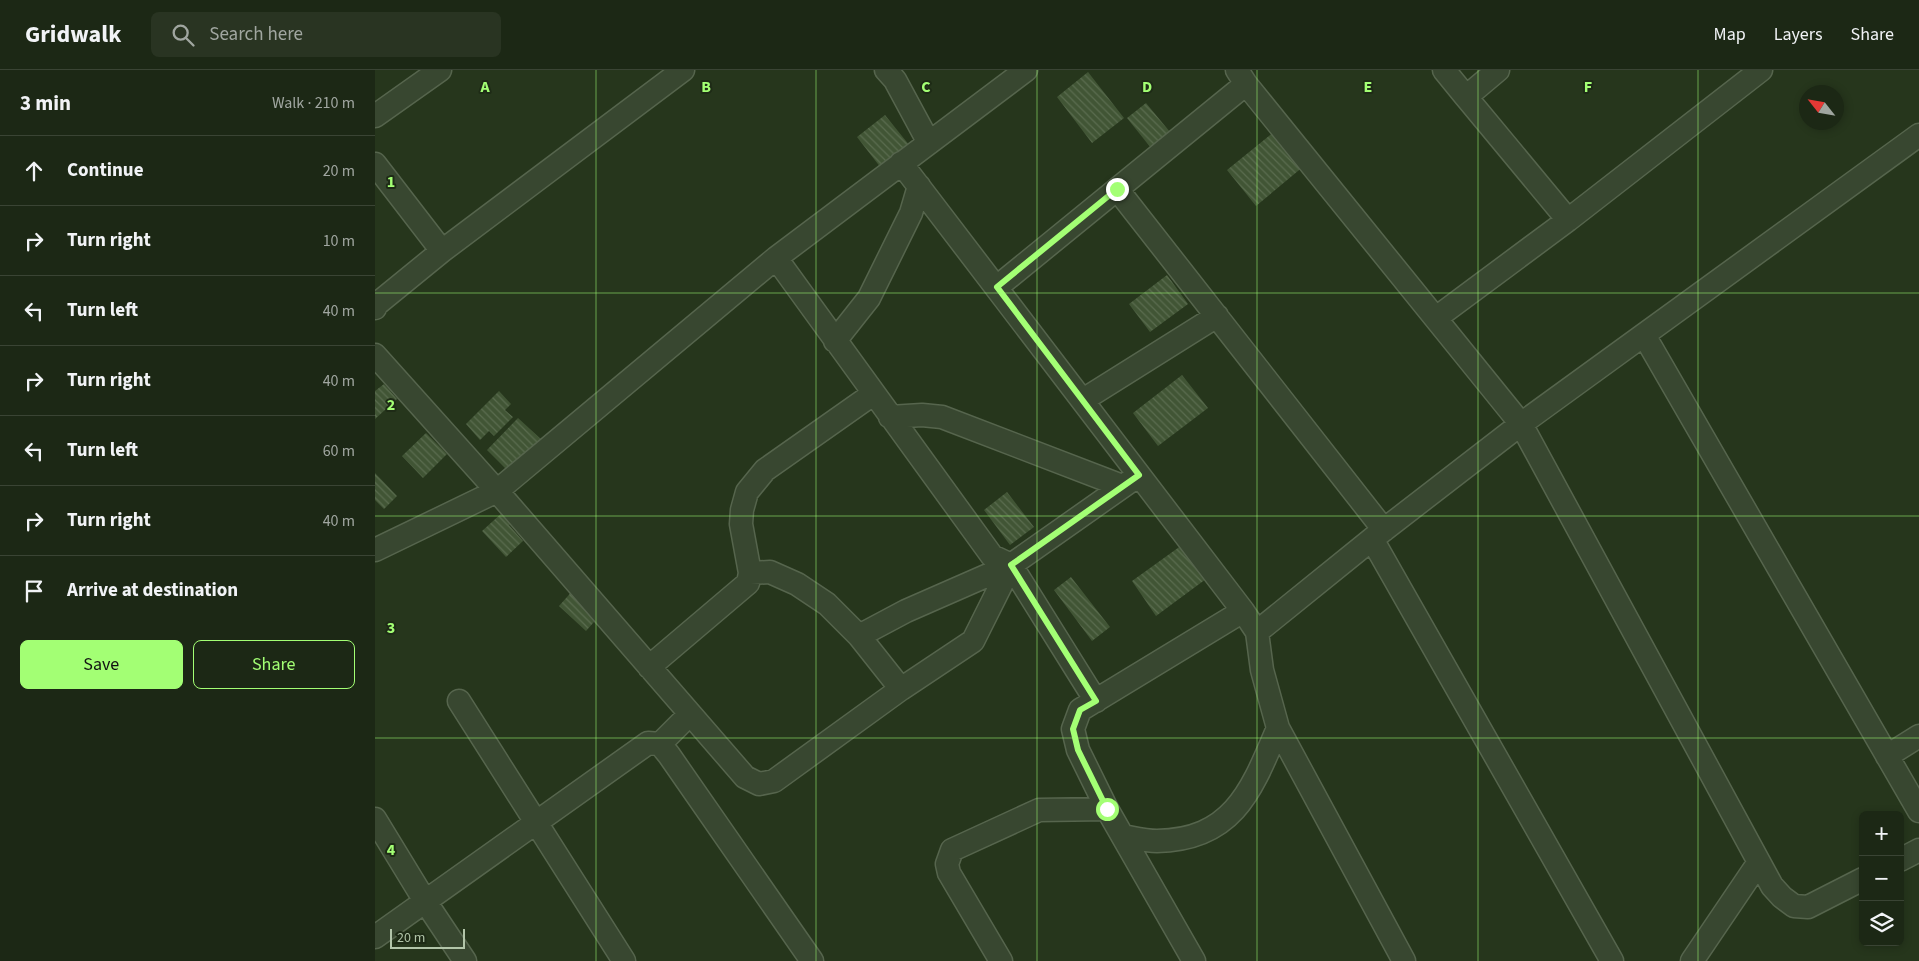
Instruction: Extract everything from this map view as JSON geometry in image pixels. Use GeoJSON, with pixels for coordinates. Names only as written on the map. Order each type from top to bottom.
{"type":"FeatureCollection","features":[{"type":"Feature","properties":{"kind":"street"},"geometry":{"type":"LineString","coordinates":[[375,116],[440,70]]}},
{"type":"Feature","properties":{"kind":"street"},"geometry":{"type":"LineString","coordinates":[[375,308],[377,304],[442,251],[683,70]]}},
{"type":"Feature","properties":{"kind":"street"},"geometry":{"type":"LineString","coordinates":[[886,70],[895,80],[929,142]]}},
{"type":"Feature","properties":{"kind":"street"},"geometry":{"type":"LineString","coordinates":[[380,541],[497,491],[776,258],[1026,70]]}},
{"type":"Feature","properties":{"kind":"street"},"geometry":{"type":"LineString","coordinates":[[1444,70],[1568,220]]}},
{"type":"Feature","properties":{"kind":"street"},"geometry":{"type":"LineString","coordinates":[[1466,97],[1498,70]]}},
{"type":"Feature","properties":{"kind":"street"},"geometry":{"type":"LineString","coordinates":[[1436,318],[1568,220],[1761,70]]}},
{"type":"Feature","properties":{"kind":"street"},"geometry":{"type":"LineString","coordinates":[[997,287],[1117,189],[1241,77],[1521,424],[1772,886],[1794,906],[1808,907],[1859,881]]}},
{"type":"Feature","properties":{"kind":"street"},"geometry":{"type":"LineString","coordinates":[[1257,632],[1378,534],[1521,424],[1919,135]]}},
{"type":"Feature","properties":{"kind":"street"},"geometry":{"type":"LineString","coordinates":[[901,163],[1083,400],[1130,481],[1243,611],[1257,632],[1263,670],[1278,728],[1404,961]]}},
{"type":"Feature","properties":{"kind":"street"},"geometry":{"type":"LineString","coordinates":[[375,164],[442,251]]}},
{"type":"Feature","properties":{"kind":"street"},"geometry":{"type":"LineString","coordinates":[[835,341],[869,298],[911,213],[919,186]]}},
{"type":"Feature","properties":{"kind":"street"},"geometry":{"type":"LineString","coordinates":[[1117,189],[1217,316],[1378,534],[1612,961]]}},
{"type":"Feature","properties":{"kind":"street"},"geometry":{"type":"LineString","coordinates":[[776,258],[992,556],[1011,565],[1096,701]]}},
{"type":"Feature","properties":{"kind":"street"},"geometry":{"type":"LineString","coordinates":[[1083,400],[1217,316]]}},
{"type":"Feature","properties":{"kind":"street"},"geometry":{"type":"LineString","coordinates":[[1644,335],[1919,811]]}},
{"type":"Feature","properties":{"kind":"street"},"geometry":{"type":"LineString","coordinates":[[375,355],[497,491],[745,777],[759,784],[774,781],[901,689],[973,641],[1011,565]]}},
{"type":"Feature","properties":{"kind":"street"},"geometry":{"type":"LineString","coordinates":[[649,667],[748,583],[750,572],[741,524],[742,510],[747,492],[765,470],[873,394]]}},
{"type":"Feature","properties":{"kind":"street"},"geometry":{"type":"LineString","coordinates":[[890,417],[942,417],[1130,481]]}},
{"type":"Feature","properties":{"kind":"street"},"geometry":{"type":"LineString","coordinates":[[859,636],[906,611],[1011,565],[1130,481]]}},
{"type":"Feature","properties":{"kind":"street"},"geometry":{"type":"LineString","coordinates":[[750,572],[770,572],[797,584],[827,604],[859,636],[901,689]]}},
{"type":"Feature","properties":{"kind":"street"},"geometry":{"type":"LineString","coordinates":[[1194,961],[1107,809],[1078,750],[1073,729],[1080,710],[1243,611]]}},
{"type":"Feature","properties":{"kind":"street"},"geometry":{"type":"LineString","coordinates":[[459,701],[624,961]]}},
{"type":"Feature","properties":{"kind":"street"},"geometry":{"type":"LineString","coordinates":[[375,937],[648,743],[660,744],[690,714]]}},
{"type":"Feature","properties":{"kind":"street"},"geometry":{"type":"LineString","coordinates":[[1123,836],[1156,841],[1185,838],[1213,828],[1237,809],[1259,772],[1278,728]]}},
{"type":"Feature","properties":{"kind":"street"},"geometry":{"type":"LineString","coordinates":[[1887,756],[1919,736]]}},
{"type":"Feature","properties":{"kind":"street"},"geometry":{"type":"LineString","coordinates":[[660,744],[812,961]]}},
{"type":"Feature","properties":{"kind":"street"},"geometry":{"type":"LineString","coordinates":[[1001,961],[949,873],[947,864],[952,850],[1039,810],[1107,809]]}},
{"type":"Feature","properties":{"kind":"street"},"geometry":{"type":"LineString","coordinates":[[375,819],[425,901],[465,961]]}},
{"type":"Feature","properties":{"kind":"street"},"geometry":{"type":"LineString","coordinates":[[1904,858],[1919,850]]}},
{"type":"Feature","properties":{"kind":"street"},"geometry":{"type":"LineString","coordinates":[[1692,961],[1759,862]]}},
{"type":"Feature","properties":{"kind":"building"},"geometry":{"type":"Polygon","coordinates":[[[1088,72],[1124,118],[1092,143],[1057,97],[1088,72]]]}},
{"type":"Feature","properties":{"kind":"building"},"geometry":{"type":"Polygon","coordinates":[[[1146,103],[1170,132],[1151,148],[1127,118],[1146,103]]]}},
{"type":"Feature","properties":{"kind":"building"},"geometry":{"type":"Polygon","coordinates":[[[885,115],[910,146],[881,168],[857,137],[885,115]]]}},
{"type":"Feature","properties":{"kind":"building"},"geometry":{"type":"Polygon","coordinates":[[[1275,131],[1304,166],[1256,206],[1227,170],[1275,131]]]}},
{"type":"Feature","properties":{"kind":"building"},"geometry":{"type":"Polygon","coordinates":[[[1167,275],[1188,304],[1150,332],[1129,304],[1167,275]]]}},
{"type":"Feature","properties":{"kind":"building"},"geometry":{"type":"Polygon","coordinates":[[[1182,375],[1208,408],[1158,446],[1133,413],[1182,375]]]}},
{"type":"Feature","properties":{"kind":"building"},"geometry":{"type":"Polygon","coordinates":[[[384,384],[397,399],[375,419],[375,391],[384,384]]]}},
{"type":"Feature","properties":{"kind":"building"},"geometry":{"type":"Polygon","coordinates":[[[499,391],[511,404],[505,410],[513,417],[494,436],[489,431],[480,440],[466,424],[499,391]]]}},
{"type":"Feature","properties":{"kind":"building"},"geometry":{"type":"Polygon","coordinates":[[[518,418],[543,441],[511,474],[487,450],[518,418]]]}},
{"type":"Feature","properties":{"kind":"building"},"geometry":{"type":"Polygon","coordinates":[[[426,433],[447,454],[423,478],[402,456],[426,433]]]}},
{"type":"Feature","properties":{"kind":"building"},"geometry":{"type":"Polygon","coordinates":[[[375,473],[397,496],[384,509],[375,500],[375,473]]]}},
{"type":"Feature","properties":{"kind":"building"},"geometry":{"type":"Polygon","coordinates":[[[1007,492],[1034,527],[1010,545],[984,510],[1007,492]]]}},
{"type":"Feature","properties":{"kind":"building"},"geometry":{"type":"Polygon","coordinates":[[[503,512],[512,523],[509,525],[523,541],[506,557],[482,531],[503,512]]]}},
{"type":"Feature","properties":{"kind":"building"},"geometry":{"type":"Polygon","coordinates":[[[1182,545],[1206,579],[1156,616],[1132,581],[1182,545]]]}},
{"type":"Feature","properties":{"kind":"building"},"geometry":{"type":"Polygon","coordinates":[[[1071,577],[1110,627],[1092,641],[1054,590],[1071,577]]]}},
{"type":"Feature","properties":{"kind":"building"},"geometry":{"type":"Polygon","coordinates":[[[575,588],[601,614],[586,631],[559,606],[575,588]]]}},
{"type":"Feature","properties":{"kind":"route"},"geometry":{"type":"LineString","coordinates":[[1107,809],[1078,750],[1073,729],[1080,710],[1096,701],[1011,565],[1139,475],[997,287],[1117,189]]}}]}
